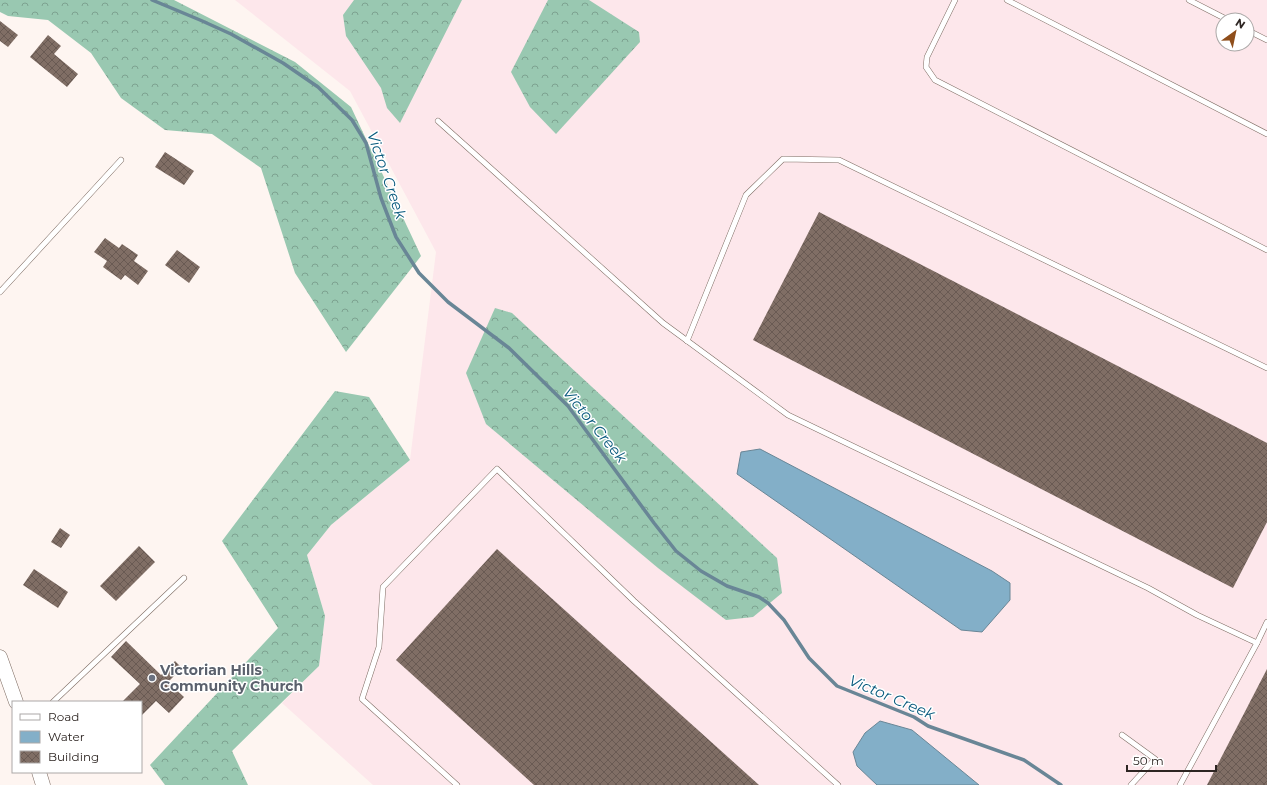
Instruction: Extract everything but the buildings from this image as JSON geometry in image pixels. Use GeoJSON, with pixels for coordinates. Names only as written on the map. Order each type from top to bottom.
{"type":"FeatureCollection","features":[{"type":"Feature","properties":{"kind":"street"},"geometry":{"type":"LineString","coordinates":[[0,657],[16,701]]}},
{"type":"Feature","properties":{"kind":"street"},"geometry":{"type":"LineString","coordinates":[[39,773],[43,785]]}},
{"type":"Feature","properties":{"kind":"lane"},"geometry":{"type":"LineString","coordinates":[[955,0],[928,57],[926,67],[935,80],[1267,250]]}},
{"type":"Feature","properties":{"kind":"lane"},"geometry":{"type":"LineString","coordinates":[[1007,0],[1267,134]]}},
{"type":"Feature","properties":{"kind":"lane"},"geometry":{"type":"LineString","coordinates":[[1189,0],[1215,13]]}},
{"type":"Feature","properties":{"kind":"lane"},"geometry":{"type":"LineString","coordinates":[[1255,34],[1267,40]]}},
{"type":"Feature","properties":{"kind":"lane"},"geometry":{"type":"LineString","coordinates":[[438,121],[663,323],[788,415],[1141,585],[1257,643]]}},
{"type":"Feature","properties":{"kind":"lane"},"geometry":{"type":"LineString","coordinates":[[687,341],[746,195],[783,159],[839,160],[1267,368]]}},
{"type":"Feature","properties":{"kind":"lane"},"geometry":{"type":"LineString","coordinates":[[0,292],[121,160]]}},
{"type":"Feature","properties":{"kind":"lane"},"geometry":{"type":"LineString","coordinates":[[457,785],[362,699],[379,647],[383,588],[497,469],[634,601],[838,785]]}},
{"type":"Feature","properties":{"kind":"lane"},"geometry":{"type":"LineString","coordinates":[[53,701],[184,578]]}},
{"type":"Feature","properties":{"kind":"lane"},"geometry":{"type":"LineString","coordinates":[[1180,785],[1267,622]]}},
{"type":"Feature","properties":{"kind":"lane"},"geometry":{"type":"LineString","coordinates":[[1122,735],[1155,759],[1131,785]]}},
{"type":"Feature","properties":{"kind":"shaded area"},"geometry":{"type":"Polygon","coordinates":[[[235,0],[1267,0],[1267,785],[373,785],[282,703],[319,666],[325,616],[307,555],[331,525],[410,460],[436,252],[350,91],[235,0]]]}},
{"type":"Feature","properties":{"kind":"green space"},"geometry":{"type":"Polygon","coordinates":[[[0,0],[174,0],[295,62],[351,107],[421,256],[346,352],[295,273],[261,168],[212,134],[165,130],[121,98],[91,53],[48,20],[8,16],[0,12],[0,0]]]}},
{"type":"Feature","properties":{"kind":"green space"},"geometry":{"type":"Polygon","coordinates":[[[354,0],[462,0],[400,123],[387,108],[381,88],[346,36],[343,15],[354,0]]]}},
{"type":"Feature","properties":{"kind":"green space"},"geometry":{"type":"Polygon","coordinates":[[[548,0],[589,0],[639,32],[640,42],[556,134],[530,107],[511,72],[548,0]]]}},
{"type":"Feature","properties":{"kind":"green space"},"geometry":{"type":"Polygon","coordinates":[[[495,308],[512,313],[777,558],[782,593],[753,617],[726,620],[658,568],[486,424],[466,373],[495,308]]]}},
{"type":"Feature","properties":{"kind":"green space"},"geometry":{"type":"Polygon","coordinates":[[[335,391],[369,397],[410,460],[331,525],[307,555],[325,616],[319,666],[232,751],[248,785],[165,785],[150,765],[278,628],[222,541],[335,391]]]}},
{"type":"Feature","properties":{"kind":"water"},"geometry":{"type":"Polygon","coordinates":[[[760,449],[992,571],[1010,583],[1010,600],[982,632],[961,630],[737,474],[741,452],[760,449]]]}},
{"type":"Feature","properties":{"kind":"water"},"geometry":{"type":"Polygon","coordinates":[[[880,721],[912,730],[979,785],[877,785],[857,766],[853,752],[865,733],[880,721]]]}},
{"type":"Feature","properties":{"kind":"waterway","name":"Victor Creek"},"geometry":{"type":"LineString","coordinates":[[152,0],[231,34],[283,63],[318,87],[352,120],[366,143],[381,198],[396,237],[419,273],[448,302],[509,348],[568,406],[676,551],[701,571],[727,586],[759,597],[768,603],[784,620],[809,658],[837,686],[914,717],[928,726],[1024,760],[1061,785]]}},
{"type":"Feature","properties":{"kind":"place","name":"Victorian Hills Community Church"},"geometry":{"type":"Point","coordinates":[152,678]}}]}
